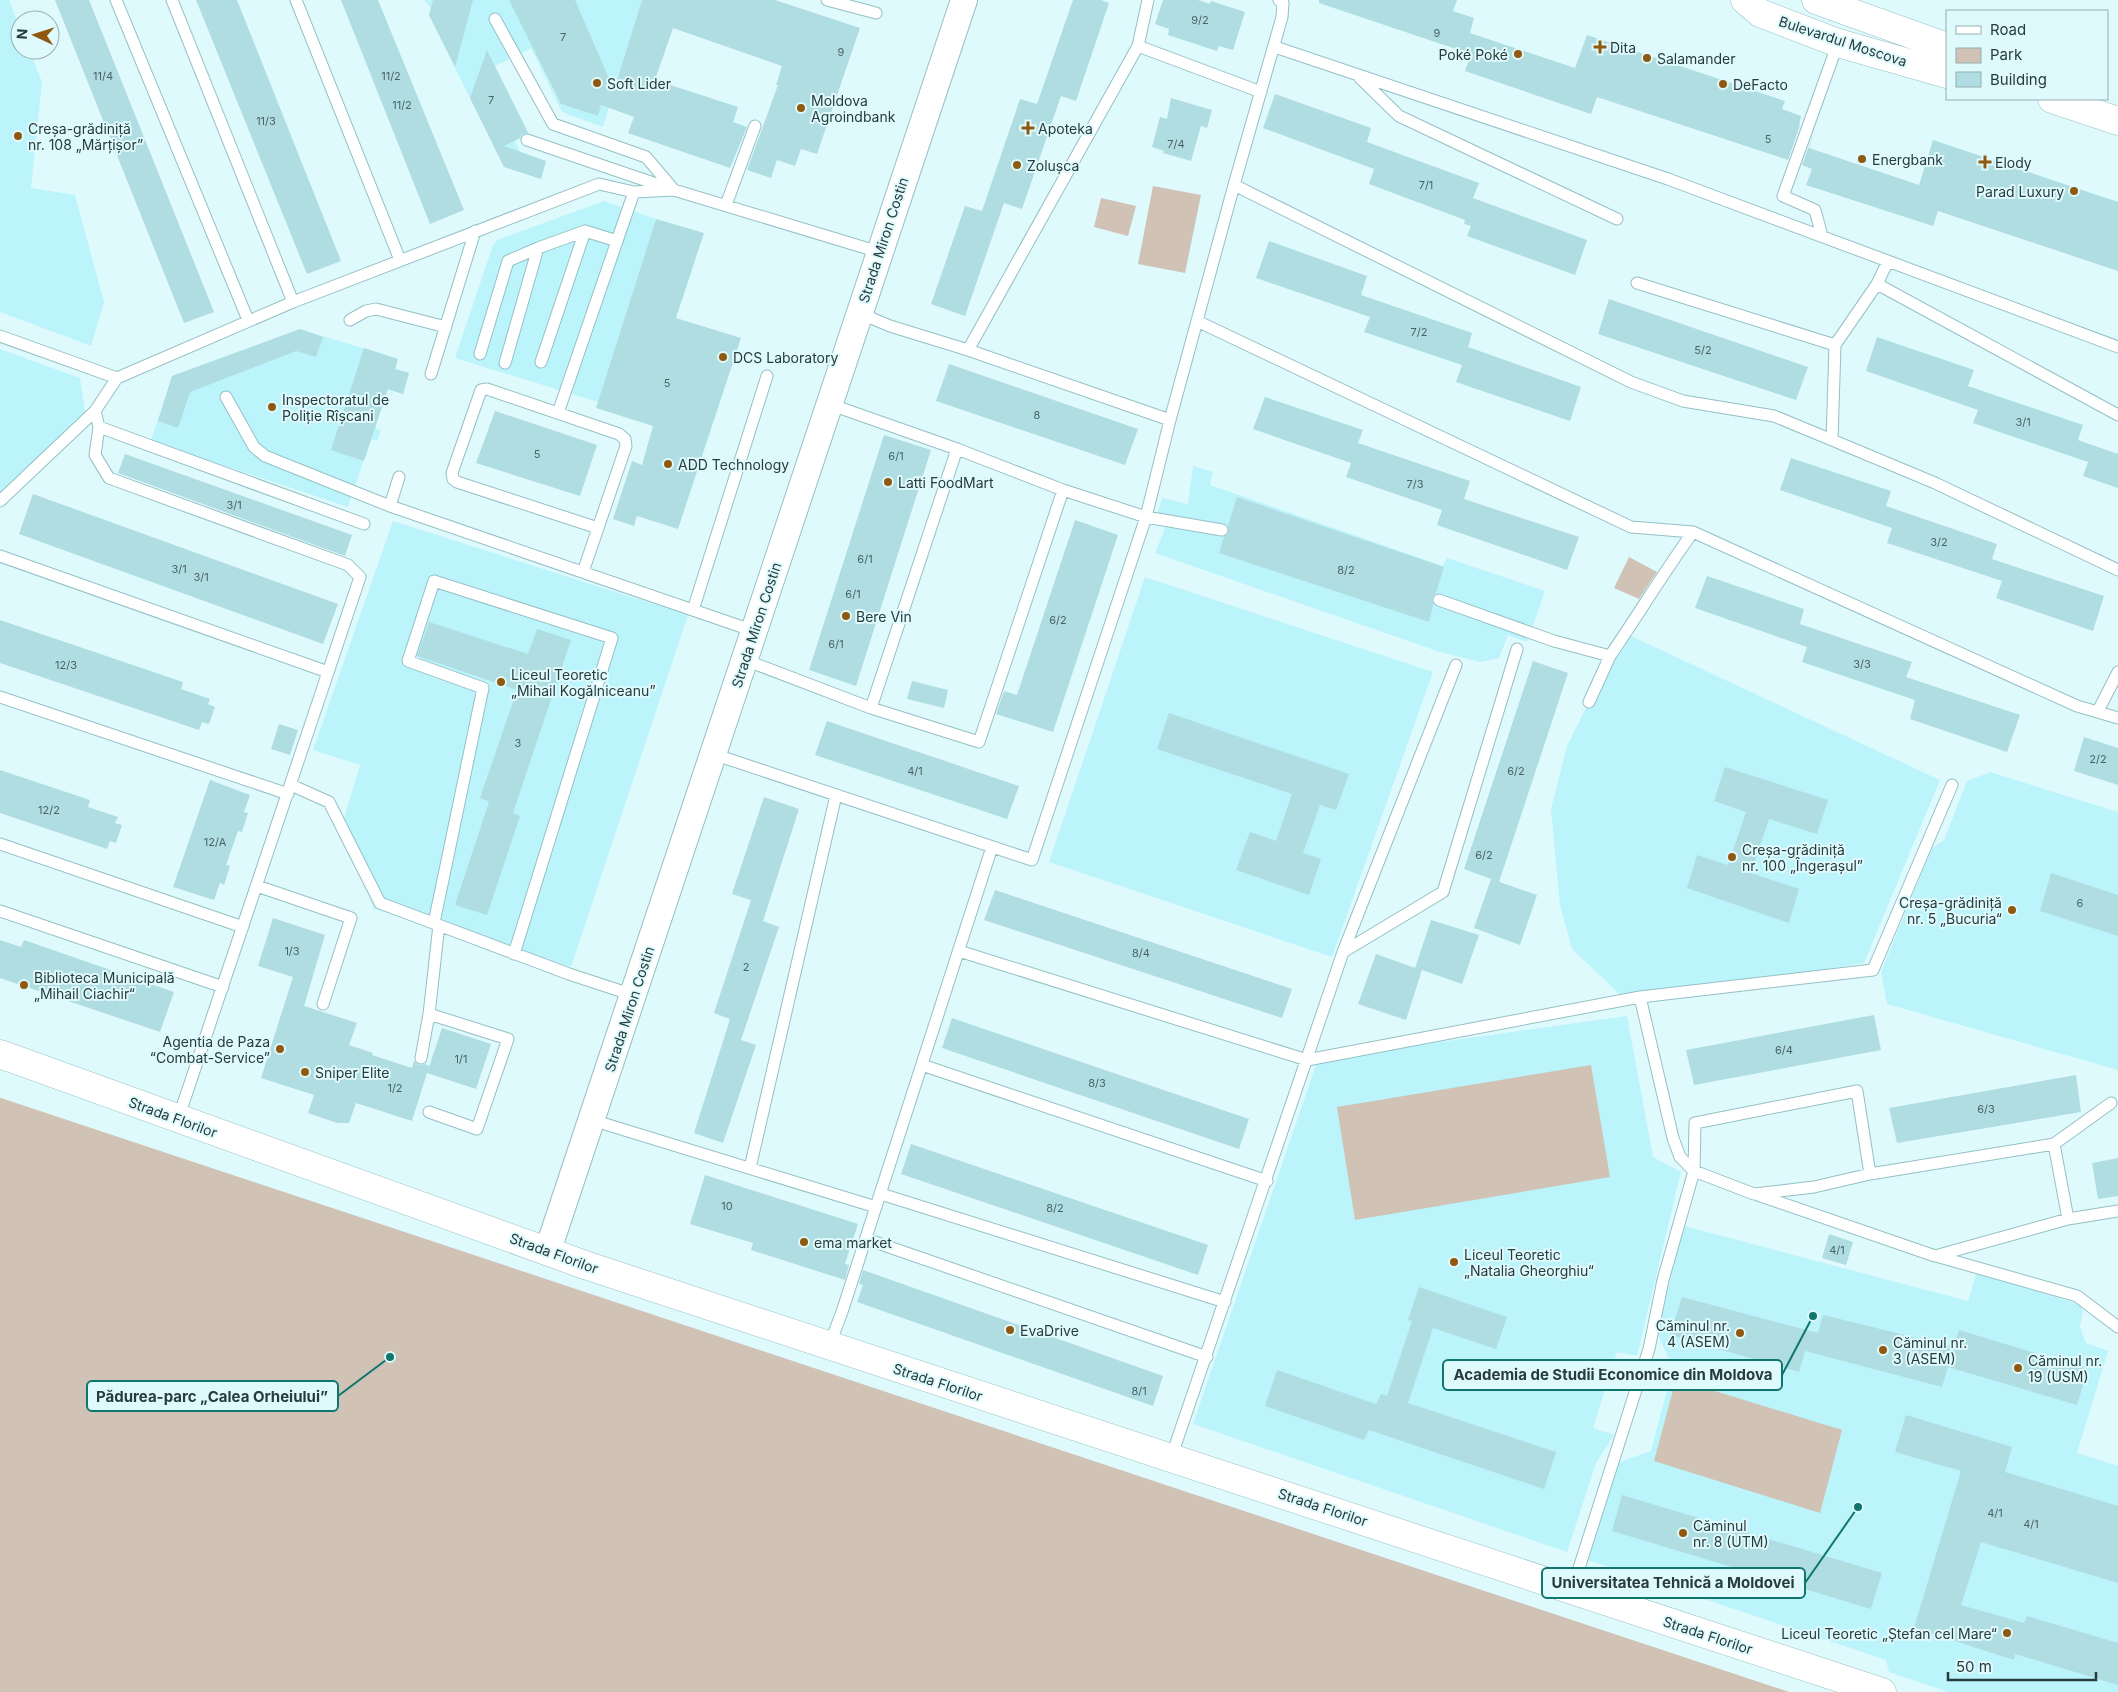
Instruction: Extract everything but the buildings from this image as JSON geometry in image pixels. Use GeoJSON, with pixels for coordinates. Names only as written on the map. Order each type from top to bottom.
{"type":"FeatureCollection","features":[{"type":"Feature","properties":{"kind":"main road","name":"Bulevardul Moscova"},"geometry":{"type":"LineString","coordinates":[[1745,0],[1760,13],[1838,43],[1946,74]]}},
{"type":"Feature","properties":{"kind":"main road","name":"Bulevardul Moscova"},"geometry":{"type":"LineString","coordinates":[[1816,0],[1946,47]]}},
{"type":"Feature","properties":{"kind":"main road"},"geometry":{"type":"LineString","coordinates":[[2055,100],[2118,121]]}},
{"type":"Feature","properties":{"kind":"main road","name":"Strada Florilor"},"geometry":{"type":"LineString","coordinates":[[0,1054],[548,1250],[585,1265],[1882,1692]]}},
{"type":"Feature","properties":{"kind":"street","name":"Strada Miron Costin"},"geometry":{"type":"LineString","coordinates":[[548,1250],[964,0]]}},
{"type":"Feature","properties":{"kind":"lane"},"geometry":{"type":"LineString","coordinates":[[116,0],[248,320]]}},
{"type":"Feature","properties":{"kind":"lane"},"geometry":{"type":"LineString","coordinates":[[172,0],[293,302]]}},
{"type":"Feature","properties":{"kind":"lane"},"geometry":{"type":"LineString","coordinates":[[296,0],[400,260]]}},
{"type":"Feature","properties":{"kind":"lane"},"geometry":{"type":"LineString","coordinates":[[827,0],[876,14]]}},
{"type":"Feature","properties":{"kind":"lane"},"geometry":{"type":"LineString","coordinates":[[968,350],[1138,46],[1148,0]]}},
{"type":"Feature","properties":{"kind":"lane"},"geometry":{"type":"LineString","coordinates":[[713,754],[1032,860],[1146,517],[1170,420],[1234,185],[1260,92],[1275,47],[1282,17],[1283,3],[1280,0]]}},
{"type":"Feature","properties":{"kind":"lane"},"geometry":{"type":"LineString","coordinates":[[495,19],[553,124],[646,157],[674,190]]}},
{"type":"Feature","properties":{"kind":"lane"},"geometry":{"type":"LineString","coordinates":[[1822,236],[1815,210],[1783,196],[1838,43]]}},
{"type":"Feature","properties":{"kind":"lane"},"geometry":{"type":"LineString","coordinates":[[1138,46],[1260,92]]}},
{"type":"Feature","properties":{"kind":"lane"},"geometry":{"type":"LineString","coordinates":[[1275,47],[1668,179],[2118,347]]}},
{"type":"Feature","properties":{"kind":"lane"},"geometry":{"type":"LineString","coordinates":[[1357,75],[1399,116],[1617,219]]}},
{"type":"Feature","properties":{"kind":"lane"},"geometry":{"type":"LineString","coordinates":[[726,206],[755,126]]}},
{"type":"Feature","properties":{"kind":"lane"},"geometry":{"type":"LineString","coordinates":[[527,140],[674,190],[879,252]]}},
{"type":"Feature","properties":{"kind":"lane"},"geometry":{"type":"LineString","coordinates":[[0,501],[95,411],[117,378],[248,320],[475,230],[599,184],[634,192],[674,190]]}},
{"type":"Feature","properties":{"kind":"lane"},"geometry":{"type":"LineString","coordinates":[[1234,185],[1631,382],[1683,401],[1774,416],[1935,483],[2118,570]]}},
{"type":"Feature","properties":{"kind":"lane"},"geometry":{"type":"LineString","coordinates":[[558,413],[634,192]]}},
{"type":"Feature","properties":{"kind":"lane"},"geometry":{"type":"LineString","coordinates":[[431,374],[475,230]]}},
{"type":"Feature","properties":{"kind":"lane"},"geometry":{"type":"LineString","coordinates":[[480,354],[508,261],[585,231],[617,241]]}},
{"type":"Feature","properties":{"kind":"lane"},"geometry":{"type":"LineString","coordinates":[[541,362],[585,231]]}},
{"type":"Feature","properties":{"kind":"lane"},"geometry":{"type":"LineString","coordinates":[[505,363],[538,248]]}},
{"type":"Feature","properties":{"kind":"lane"},"geometry":{"type":"LineString","coordinates":[[1832,440],[1835,346],[1877,284],[1888,261]]}},
{"type":"Feature","properties":{"kind":"lane"},"geometry":{"type":"LineString","coordinates":[[1637,283],[1835,346]]}},
{"type":"Feature","properties":{"kind":"lane"},"geometry":{"type":"LineString","coordinates":[[1877,284],[2118,415]]}},
{"type":"Feature","properties":{"kind":"lane"},"geometry":{"type":"LineString","coordinates":[[350,320],[366,312],[376,310],[446,327]]}},
{"type":"Feature","properties":{"kind":"lane"},"geometry":{"type":"LineString","coordinates":[[859,314],[1170,420]]}},
{"type":"Feature","properties":{"kind":"lane"},"geometry":{"type":"LineString","coordinates":[[1197,321],[1631,526],[1693,532],[2077,706],[2118,718]]}},
{"type":"Feature","properties":{"kind":"lane"},"geometry":{"type":"LineString","coordinates":[[0,336],[117,378]]}},
{"type":"Feature","properties":{"kind":"lane"},"geometry":{"type":"LineString","coordinates":[[693,610],[767,376]]}},
{"type":"Feature","properties":{"kind":"lane"},"geometry":{"type":"LineString","coordinates":[[583,572],[626,446],[625,439],[619,434],[558,413],[487,389],[481,390],[452,473],[453,479],[457,482],[598,528]]}},
{"type":"Feature","properties":{"kind":"lane"},"geometry":{"type":"LineString","coordinates":[[226,397],[254,447],[265,456],[390,506],[754,630]]}},
{"type":"Feature","properties":{"kind":"lane"},"geometry":{"type":"LineString","coordinates":[[829,404],[957,449],[1063,490],[1146,517],[1222,530]]}},
{"type":"Feature","properties":{"kind":"lane"},"geometry":{"type":"LineString","coordinates":[[95,411],[99,427],[95,455],[109,478],[348,564],[360,577],[178,1119]]}},
{"type":"Feature","properties":{"kind":"lane"},"geometry":{"type":"LineString","coordinates":[[99,427],[364,524]]}},
{"type":"Feature","properties":{"kind":"lane"},"geometry":{"type":"LineString","coordinates":[[871,708],[957,449]]}},
{"type":"Feature","properties":{"kind":"lane"},"geometry":{"type":"LineString","coordinates":[[390,506],[399,477]]}},
{"type":"Feature","properties":{"kind":"lane"},"geometry":{"type":"LineString","coordinates":[[745,660],[871,708],[980,742],[1063,490]]}},
{"type":"Feature","properties":{"kind":"lane"},"geometry":{"type":"LineString","coordinates":[[1589,702],[1610,656],[1645,606],[1673,558],[1693,532]]}},
{"type":"Feature","properties":{"kind":"lane"},"geometry":{"type":"LineString","coordinates":[[0,556],[328,672]]}},
{"type":"Feature","properties":{"kind":"lane"},"geometry":{"type":"LineString","coordinates":[[421,1058],[429,1014],[437,924],[483,688],[408,661],[434,581],[612,638],[514,954]]}},
{"type":"Feature","properties":{"kind":"lane"},"geometry":{"type":"LineString","coordinates":[[1439,600],[1554,641],[1610,656]]}},
{"type":"Feature","properties":{"kind":"lane"},"geometry":{"type":"LineString","coordinates":[[1344,952],[1443,892],[1517,649]]}},
{"type":"Feature","properties":{"kind":"lane"},"geometry":{"type":"LineString","coordinates":[[1171,1458],[1207,1358],[1344,952],[1456,665]]}},
{"type":"Feature","properties":{"kind":"lane"},"geometry":{"type":"LineString","coordinates":[[2098,712],[2118,672]]}},
{"type":"Feature","properties":{"kind":"lane"},"geometry":{"type":"LineString","coordinates":[[0,697],[329,802],[380,903],[514,954],[633,995]]}},
{"type":"Feature","properties":{"kind":"lane"},"geometry":{"type":"LineString","coordinates":[[958,952],[1307,1060],[1640,997],[1873,970],[1952,785]]}},
{"type":"Feature","properties":{"kind":"lane"},"geometry":{"type":"LineString","coordinates":[[750,1168],[836,795]]}},
{"type":"Feature","properties":{"kind":"lane"},"geometry":{"type":"LineString","coordinates":[[0,844],[243,927]]}},
{"type":"Feature","properties":{"kind":"lane"},"geometry":{"type":"LineString","coordinates":[[829,1346],[881,1194],[992,847]]}},
{"type":"Feature","properties":{"kind":"lane"},"geometry":{"type":"LineString","coordinates":[[257,886],[351,918],[323,1004]]}},
{"type":"Feature","properties":{"kind":"lane"},"geometry":{"type":"LineString","coordinates":[[0,911],[223,986]]}},
{"type":"Feature","properties":{"kind":"lane"},"geometry":{"type":"LineString","coordinates":[[1640,997],[1673,1138],[1680,1157],[1694,1171],[1754,1194],[1935,1256],[2077,1296],[2118,1328]]}},
{"type":"Feature","properties":{"kind":"lane"},"geometry":{"type":"LineString","coordinates":[[428,1112],[477,1129],[508,1039],[429,1014]]}},
{"type":"Feature","properties":{"kind":"lane"},"geometry":{"type":"LineString","coordinates":[[922,1065],[1266,1181]]}},
{"type":"Feature","properties":{"kind":"lane"},"geometry":{"type":"LineString","coordinates":[[1572,1590],[1649,1349],[1663,1280],[1694,1171],[1695,1123],[1857,1091],[1870,1174]]}},
{"type":"Feature","properties":{"kind":"lane"},"geometry":{"type":"LineString","coordinates":[[1754,1194],[1814,1187],[1870,1174],[2054,1144],[2111,1103]]}},
{"type":"Feature","properties":{"kind":"lane"},"geometry":{"type":"LineString","coordinates":[[592,1120],[876,1207]]}},
{"type":"Feature","properties":{"kind":"lane"},"geometry":{"type":"LineString","coordinates":[[2054,1144],[2068,1219]]}},
{"type":"Feature","properties":{"kind":"lane"},"geometry":{"type":"LineString","coordinates":[[881,1194],[1225,1302]]}},
{"type":"Feature","properties":{"kind":"lane"},"geometry":{"type":"LineString","coordinates":[[1935,1256],[2068,1219],[2118,1211]]}},
{"type":"Feature","properties":{"kind":"lane"},"geometry":{"type":"LineString","coordinates":[[866,1239],[1207,1358]]}},
{"type":"Feature","properties":{"kind":"shaded area"},"geometry":{"type":"Polygon","coordinates":[[[0,0],[9,0],[13,10],[10,10],[10,60],[33,60],[42,82],[31,188],[75,195],[104,302],[91,346],[0,312],[0,0]]]}},
{"type":"Feature","properties":{"kind":"shaded area"},"geometry":{"type":"Polygon","coordinates":[[[424,0],[642,0],[603,127],[562,112],[531,48],[495,66],[529,134],[515,141],[520,152],[546,161],[541,179],[504,167],[429,15],[431,8],[424,0]]]}},
{"type":"Feature","properties":{"kind":"shaded area"},"geometry":{"type":"Polygon","coordinates":[[[604,201],[656,219],[598,402],[455,358],[493,245],[497,240],[604,201]]]}},
{"type":"Feature","properties":{"kind":"shaded area","name":"Inspectoratul de Poliție Rîșcani"},"geometry":{"type":"Polygon","coordinates":[[[300,329],[398,359],[395,369],[409,373],[403,394],[388,390],[375,428],[381,430],[377,441],[371,439],[348,507],[151,441],[172,376],[300,329]]]}},
{"type":"Feature","properties":{"kind":"shaded area"},"geometry":{"type":"Polygon","coordinates":[[[0,349],[80,378],[85,412],[0,496],[0,349]]]}},
{"type":"Feature","properties":{"kind":"shaded area"},"geometry":{"type":"Polygon","coordinates":[[[1193,466],[1213,472],[1210,485],[1443,566],[1447,558],[1545,591],[1527,642],[1508,635],[1499,658],[1480,662],[1440,652],[1155,553],[1166,526],[1155,522],[1162,498],[1188,504],[1193,466]]]}},
{"type":"Feature","properties":{"kind":"shaded area","name":"Liceul Teoretic „Mihail Kogălniceanu”"},"geometry":{"type":"Polygon","coordinates":[[[393,521],[688,615],[571,967],[374,909],[341,828],[360,765],[313,750],[393,521]]]}},
{"type":"Feature","properties":{"kind":"shaded area"},"geometry":{"type":"Polygon","coordinates":[[[1145,577],[1433,672],[1332,957],[1049,862],[1145,577]]]}},
{"type":"Feature","properties":{"kind":"shaded area","name":"Creșa-grădiniță nr. 100 „Îngerașul”"},"geometry":{"type":"Polygon","coordinates":[[[1631,636],[1940,780],[1864,963],[1627,1001],[1572,949],[1560,905],[1551,809],[1567,746],[1589,702],[1631,636]]]}},
{"type":"Feature","properties":{"kind":"shaded area","name":"Creșa-grădiniță nr. 5 „Bucuria“"},"geometry":{"type":"Polygon","coordinates":[[[1990,772],[2118,812],[2118,1070],[1887,1004],[1881,972],[1932,848],[1944,840],[1967,781],[1990,772]]]}},
{"type":"Feature","properties":{"kind":"shaded area","name":"Liceul Teoretic „Natalia Gheorghiu“"},"geometry":{"type":"Polygon","coordinates":[[[1627,1016],[1653,1157],[1681,1172],[1637,1356],[1617,1352],[1593,1428],[1614,1435],[1596,1463],[1567,1552],[1193,1424],[1318,1059],[1627,1016]]]}},
{"type":"Feature","properties":{"kind":"shaded area"},"geometry":{"type":"Polygon","coordinates":[[[1684,1226],[1968,1301],[1977,1272],[2080,1305],[2083,1311],[2080,1327],[2086,1343],[2108,1351],[2077,1453],[2118,1466],[2118,1692],[1948,1692],[1889,1672],[1886,1660],[1582,1558],[1611,1465],[1651,1451],[1673,1367],[1657,1333],[1684,1226]]]}},
{"type":"Feature","properties":{"kind":"green space"},"geometry":{"type":"Polygon","coordinates":[[[1153,186],[1201,195],[1185,273],[1138,264],[1153,186]]]}},
{"type":"Feature","properties":{"kind":"green space"},"geometry":{"type":"Polygon","coordinates":[[[1101,198],[1136,206],[1128,236],[1094,227],[1101,198]]]}},
{"type":"Feature","properties":{"kind":"green space"},"geometry":{"type":"Polygon","coordinates":[[[1629,557],[1657,572],[1639,599],[1614,588],[1629,557]]]}},
{"type":"Feature","properties":{"kind":"green space"},"geometry":{"type":"Polygon","coordinates":[[[1591,1065],[1610,1177],[1355,1220],[1337,1107],[1591,1065]]]}},
{"type":"Feature","properties":{"kind":"green space"},"geometry":{"type":"Polygon","coordinates":[[[1,1098],[1789,1692],[0,1692],[1,1098]]]}},
{"type":"Feature","properties":{"kind":"green space"},"geometry":{"type":"Polygon","coordinates":[[[1676,1379],[1842,1430],[1820,1513],[1654,1461],[1676,1379]]]}},
{"type":"Feature","properties":{"kind":"place","name":"Dita"},"geometry":{"type":"Point","coordinates":[1600,47]}},
{"type":"Feature","properties":{"kind":"place","name":"Poké Poké"},"geometry":{"type":"Point","coordinates":[1518,54]}},
{"type":"Feature","properties":{"kind":"place","name":"Salamander"},"geometry":{"type":"Point","coordinates":[1647,58]}},
{"type":"Feature","properties":{"kind":"place","name":"Soft Lider"},"geometry":{"type":"Point","coordinates":[597,83]}},
{"type":"Feature","properties":{"kind":"place","name":"DeFacto"},"geometry":{"type":"Point","coordinates":[1723,84]}},
{"type":"Feature","properties":{"kind":"place","name":"Moldova Agroindbank"},"geometry":{"type":"Point","coordinates":[801,108]}},
{"type":"Feature","properties":{"kind":"place","name":"Apoteka"},"geometry":{"type":"Point","coordinates":[1028,128]}},
{"type":"Feature","properties":{"kind":"place","name":"Creșa-grădiniță nr. 108 „Mărțișor”"},"geometry":{"type":"Point","coordinates":[18,136]}},
{"type":"Feature","properties":{"kind":"place","name":"Energbank"},"geometry":{"type":"Point","coordinates":[1862,159]}},
{"type":"Feature","properties":{"kind":"place","name":"Elody"},"geometry":{"type":"Point","coordinates":[1985,162]}},
{"type":"Feature","properties":{"kind":"place","name":"Zolușca"},"geometry":{"type":"Point","coordinates":[1017,165]}},
{"type":"Feature","properties":{"kind":"place","name":"Parad Luxury"},"geometry":{"type":"Point","coordinates":[2074,191]}},
{"type":"Feature","properties":{"kind":"place","name":"DCS Laboratory"},"geometry":{"type":"Point","coordinates":[723,357]}},
{"type":"Feature","properties":{"kind":"place","name":"Inspectoratul de Poliție Rîșcani"},"geometry":{"type":"Point","coordinates":[272,407]}},
{"type":"Feature","properties":{"kind":"place","name":"ADD Technology"},"geometry":{"type":"Point","coordinates":[668,464]}},
{"type":"Feature","properties":{"kind":"place","name":"Latti FoodMart"},"geometry":{"type":"Point","coordinates":[888,482]}},
{"type":"Feature","properties":{"kind":"place","name":"Bere Vin"},"geometry":{"type":"Point","coordinates":[846,616]}},
{"type":"Feature","properties":{"kind":"place","name":"Liceul Teoretic „Mihail Kogălniceanu”"},"geometry":{"type":"Point","coordinates":[501,682]}},
{"type":"Feature","properties":{"kind":"place","name":"Creșa-grădiniță nr. 100 „Îngerașul”"},"geometry":{"type":"Point","coordinates":[1732,857]}},
{"type":"Feature","properties":{"kind":"place","name":"Creșa-grădiniță nr. 5 „Bucuria“"},"geometry":{"type":"Point","coordinates":[2012,910]}},
{"type":"Feature","properties":{"kind":"place","name":"Biblioteca Municipală „Mihail Ciachir“"},"geometry":{"type":"Point","coordinates":[24,985]}},
{"type":"Feature","properties":{"kind":"place","name":"Agentia de Paza “Combat-Service”"},"geometry":{"type":"Point","coordinates":[280,1049]}},
{"type":"Feature","properties":{"kind":"place","name":"Sniper Elite"},"geometry":{"type":"Point","coordinates":[305,1072]}},
{"type":"Feature","properties":{"kind":"place","name":"ema market"},"geometry":{"type":"Point","coordinates":[804,1242]}},
{"type":"Feature","properties":{"kind":"place","name":"Liceul Teoretic „Natalia Gheorghiu“"},"geometry":{"type":"Point","coordinates":[1454,1262]}},
{"type":"Feature","properties":{"kind":"place","name":"Academia de Studii Economice din Moldova"},"geometry":{"type":"Point","coordinates":[1813,1316]}},
{"type":"Feature","properties":{"kind":"place","name":"EvaDrive"},"geometry":{"type":"Point","coordinates":[1010,1330]}},
{"type":"Feature","properties":{"kind":"place","name":"Căminul nr. 4 (ASEM)"},"geometry":{"type":"Point","coordinates":[1740,1333]}},
{"type":"Feature","properties":{"kind":"place","name":"Căminul nr. 3 (ASEM)"},"geometry":{"type":"Point","coordinates":[1883,1350]}},
{"type":"Feature","properties":{"kind":"place","name":"Pădurea-parc „Calea Orheiului”"},"geometry":{"type":"Point","coordinates":[390,1357]}},
{"type":"Feature","properties":{"kind":"place","name":"Căminul nr. 19 (USM)"},"geometry":{"type":"Point","coordinates":[2018,1368]}},
{"type":"Feature","properties":{"kind":"place","name":"Universitatea Tehnică a Moldovei"},"geometry":{"type":"Point","coordinates":[1858,1507]}},
{"type":"Feature","properties":{"kind":"place","name":"Căminul nr. 8 (UTM)"},"geometry":{"type":"Point","coordinates":[1683,1533]}},
{"type":"Feature","properties":{"kind":"place","name":"Liceul Teoretic „Ștefan cel Mare“"},"geometry":{"type":"Point","coordinates":[2007,1633]}}]}
